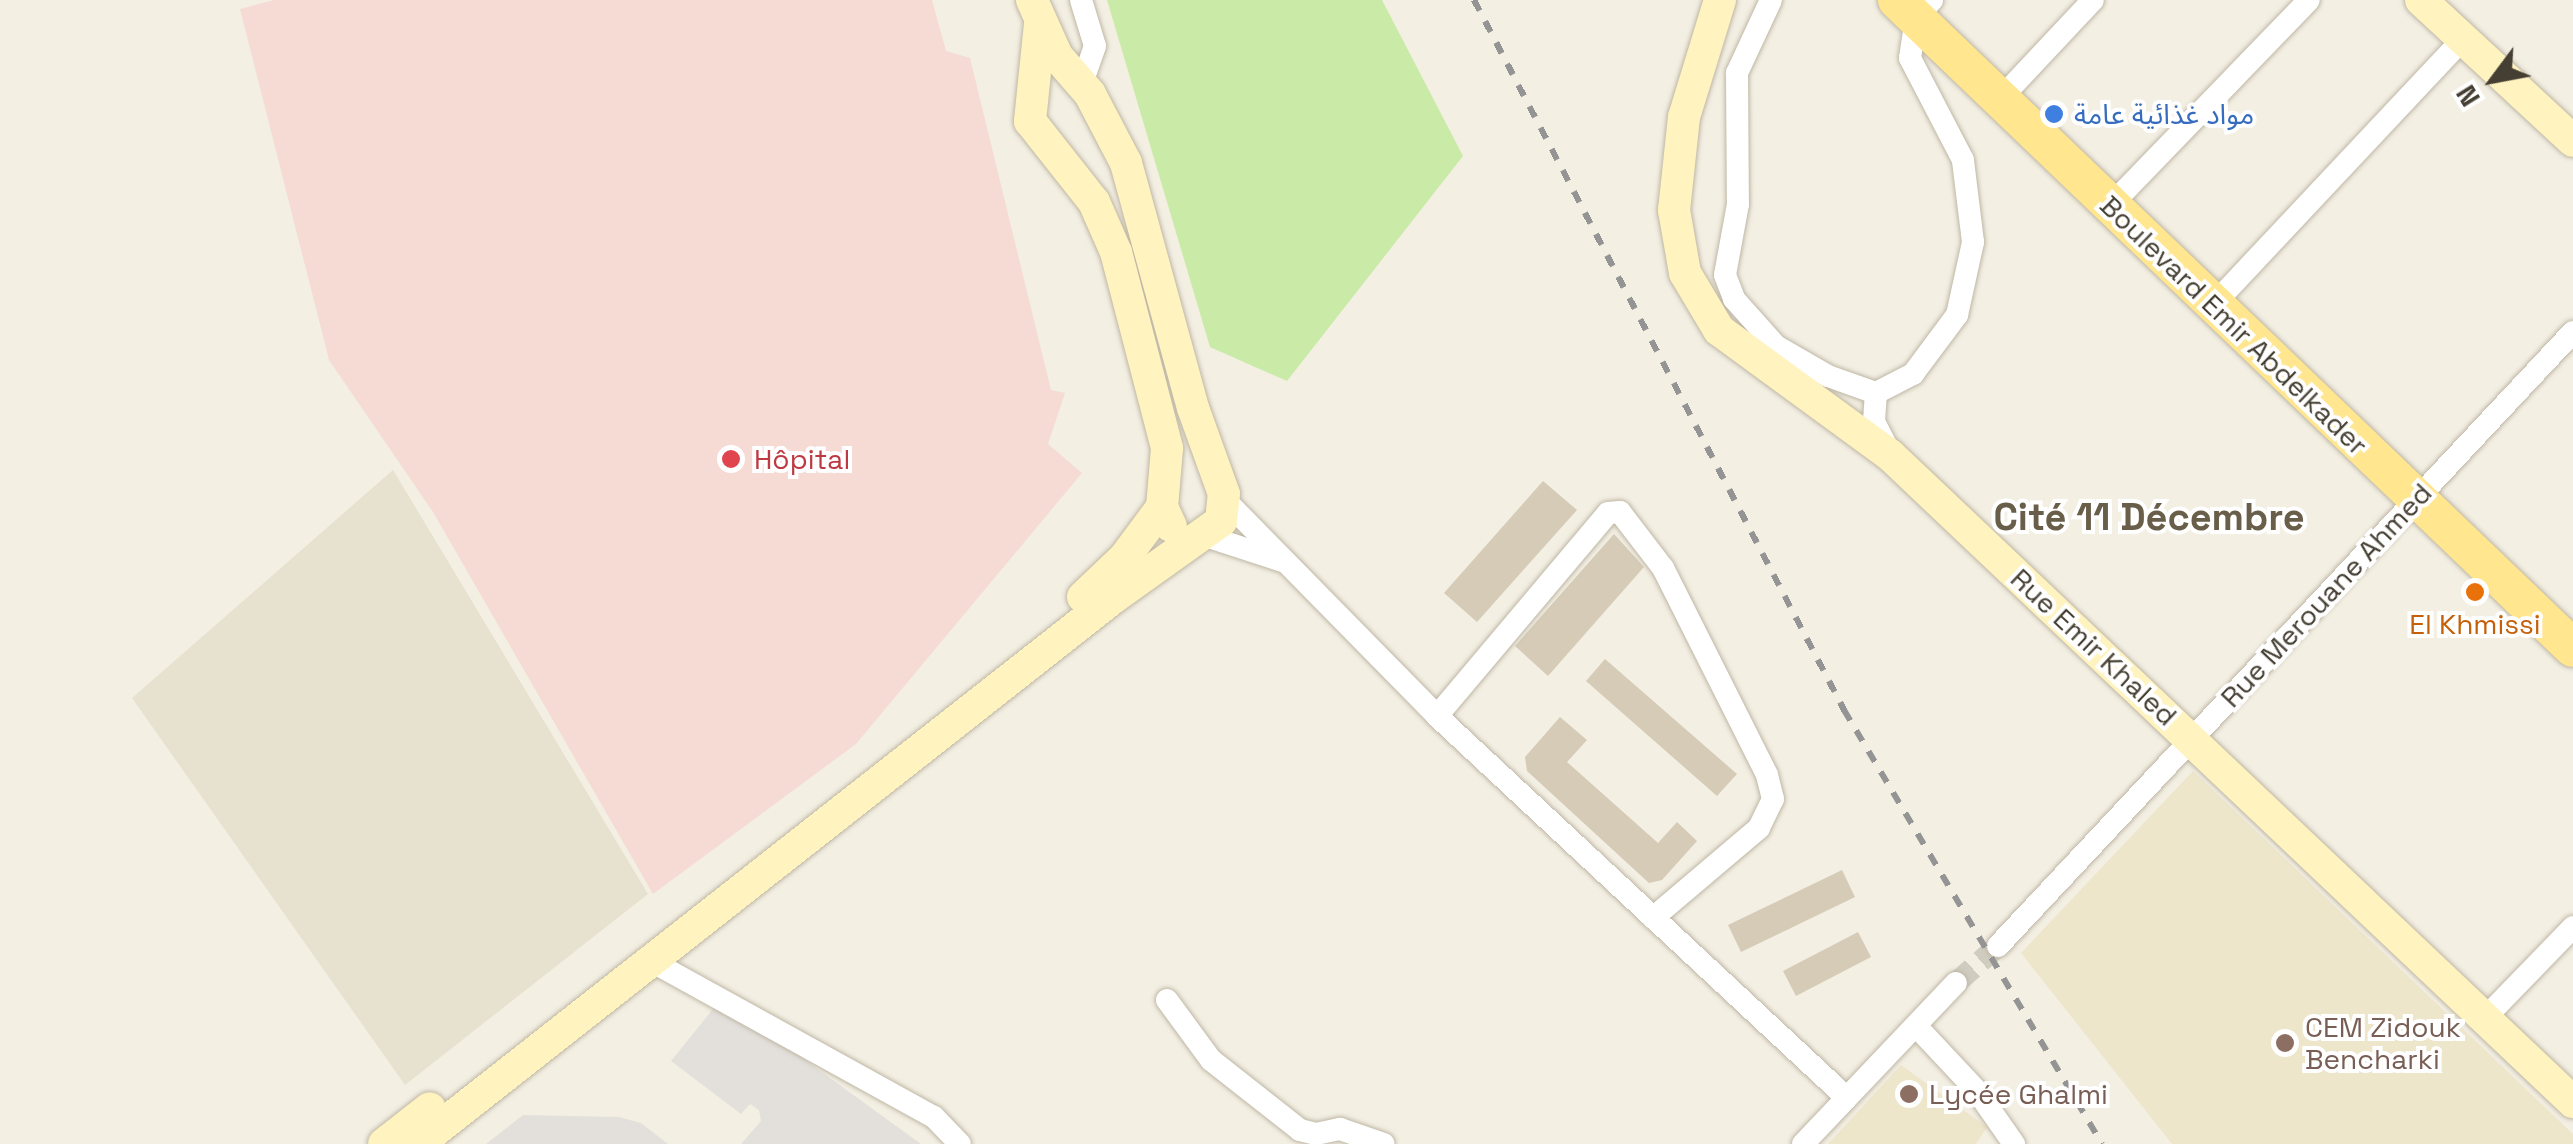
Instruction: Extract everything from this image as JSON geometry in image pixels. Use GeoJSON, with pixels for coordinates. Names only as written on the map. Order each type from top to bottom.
{"type":"FeatureCollection","features":[{"type":"Feature","properties":{"kind":"main road","name":"Boulevard Emir Abdelkader"},"geometry":{"type":"LineString","coordinates":[[1915,6],[2000,98],[2110,206],[2573,648]]}},
{"type":"Feature","properties":{"kind":"street"},"geometry":{"type":"LineString","coordinates":[[1053,149],[1089,140],[1085,92],[1095,46],[1081,0]]}},
{"type":"Feature","properties":{"kind":"street","name":"Rue Emir Khaled"},"geometry":{"type":"LineString","coordinates":[[1720,0],[1694,72],[1674,166],[1684,273],[1720,330],[1750,358],[1890,454],[2573,1102]]}},
{"type":"Feature","properties":{"kind":"street"},"geometry":{"type":"LineString","coordinates":[[1771,0],[1737,73],[1738,204],[1726,274],[1734,300],[1776,346],[1828,376],[1876,393],[1913,374],[1948,330],[1967,290],[1973,242],[1963,160],[1910,58],[1915,6]]}},
{"type":"Feature","properties":{"kind":"street"},"geometry":{"type":"LineString","coordinates":[[2000,98],[2093,0]]}},
{"type":"Feature","properties":{"kind":"street"},"geometry":{"type":"LineString","coordinates":[[2110,206],[2309,0]]}},
{"type":"Feature","properties":{"kind":"street"},"geometry":{"type":"LineString","coordinates":[[2422,0],[2573,141]]}},
{"type":"Feature","properties":{"kind":"street"},"geometry":{"type":"LineString","coordinates":[[418,1144],[1221,522],[1222,492],[1134,184],[1036,12]]}},
{"type":"Feature","properties":{"kind":"street"},"geometry":{"type":"LineString","coordinates":[[1036,12],[1033,130],[1094,202],[1116,252],[1165,438],[1164,498],[1174,529],[1286,562]]}},
{"type":"Feature","properties":{"kind":"street"},"geometry":{"type":"LineString","coordinates":[[2214,304],[2464,38]]}},
{"type":"Feature","properties":{"kind":"street"},"geometry":{"type":"LineString","coordinates":[[1033,101],[1057,82],[1085,92]]}},
{"type":"Feature","properties":{"kind":"street"},"geometry":{"type":"LineString","coordinates":[[2536,107],[2573,127]]}},
{"type":"Feature","properties":{"kind":"street","name":"Rue Merouane Ahmed"},"geometry":{"type":"LineString","coordinates":[[1998,946],[2573,332]]}},
{"type":"Feature","properties":{"kind":"street"},"geometry":{"type":"LineString","coordinates":[[1876,393],[1874,421],[1890,454]]}},
{"type":"Feature","properties":{"kind":"street"},"geometry":{"type":"LineString","coordinates":[[384,1144],[1080,600],[1125,557],[1164,498],[1190,472],[1222,492],[1437,716],[1847,1098]]}},
{"type":"Feature","properties":{"kind":"street"},"geometry":{"type":"LineString","coordinates":[[1437,716],[1608,513],[1620,512],[1663,568],[1767,775],[1773,799],[1760,828],[1654,918]]}},
{"type":"Feature","properties":{"kind":"street"},"geometry":{"type":"LineString","coordinates":[[2484,1020],[2573,927]]}},
{"type":"Feature","properties":{"kind":"street"},"geometry":{"type":"LineString","coordinates":[[651,961],[934,1117],[960,1144]]}},
{"type":"Feature","properties":{"kind":"street"},"geometry":{"type":"LineString","coordinates":[[1803,1144],[1918,1028],[1956,983]]}},
{"type":"Feature","properties":{"kind":"street"},"geometry":{"type":"LineString","coordinates":[[1167,1000],[1211,1060],[1300,1130],[1346,1130],[1384,1144]]}},
{"type":"Feature","properties":{"kind":"street"},"geometry":{"type":"LineString","coordinates":[[1918,1028],[1977,1091],[2014,1144]]}},
{"type":"Feature","properties":{"kind":"shaded area","name":"Hôpital"},"geometry":{"type":"Polygon","coordinates":[[[274,0],[932,0],[946,51],[970,58],[1051,390],[1065,393],[1048,444],[1082,473],[856,744],[653,894],[433,512],[329,360],[240,9],[274,0]]]}},
{"type":"Feature","properties":{"kind":"shaded area"},"geometry":{"type":"Polygon","coordinates":[[[393,470],[648,894],[405,1085],[132,698],[393,470]]]}},
{"type":"Feature","properties":{"kind":"shaded area","name":"CEM Zidouk Bencharki"},"geometry":{"type":"Polygon","coordinates":[[[2193,771],[2573,1134],[2573,1144],[2172,1144],[2021,953],[2193,771]]]}},
{"type":"Feature","properties":{"kind":"shaded area"},"geometry":{"type":"Polygon","coordinates":[[[721,999],[921,1144],[741,1144],[761,1121],[759,1110],[750,1104],[741,1114],[671,1061],[721,999]]]}},
{"type":"Feature","properties":{"kind":"shaded area","name":"Lycée Ghalmi"},"geometry":{"type":"Polygon","coordinates":[[[1901,1065],[1987,1127],[1976,1144],[1828,1144],[1901,1065]]]}},
{"type":"Feature","properties":{"kind":"shaded area"},"geometry":{"type":"Polygon","coordinates":[[[523,1115],[619,1117],[641,1123],[668,1144],[486,1144],[523,1115]]]}},
{"type":"Feature","properties":{"kind":"green space"},"geometry":{"type":"Polygon","coordinates":[[[1107,0],[1382,0],[1463,156],[1287,381],[1210,347],[1107,0]]]}},
{"type":"Feature","properties":{"kind":"building"},"geometry":{"type":"Polygon","coordinates":[[[1543,481],[1577,510],[1477,622],[1444,593],[1543,481]]]}},
{"type":"Feature","properties":{"kind":"building"},"geometry":{"type":"Polygon","coordinates":[[[1614,534],[1644,567],[1548,676],[1515,646],[1614,534]]]}},
{"type":"Feature","properties":{"kind":"building"},"geometry":{"type":"Polygon","coordinates":[[[1605,659],[1737,774],[1717,796],[1586,681],[1605,659]]]}},
{"type":"Feature","properties":{"kind":"building"},"geometry":{"type":"Polygon","coordinates":[[[1560,717],[1587,740],[1567,762],[1658,843],[1677,822],[1697,841],[1662,880],[1649,883],[1527,771],[1525,757],[1560,717]]]}},
{"type":"Feature","properties":{"kind":"building"},"geometry":{"type":"Polygon","coordinates":[[[1842,870],[1855,897],[1741,952],[1728,925],[1842,870]]]}},
{"type":"Feature","properties":{"kind":"building"},"geometry":{"type":"Polygon","coordinates":[[[1858,932],[1871,957],[1796,996],[1783,971],[1858,932]]]}},
{"type":"Feature","properties":{"kind":"tunnel"},"geometry":{"type":"LineString","coordinates":[[1956,983],[1998,946]]}},
{"type":"Feature","properties":{"kind":"railway"},"geometry":{"type":"LineString","coordinates":[[1474,0],[1844,710],[2102,1144]]}},
{"type":"Feature","properties":{"kind":"place","name":"مواد غذائية عامة"},"geometry":{"type":"Point","coordinates":[2054,114]}},
{"type":"Feature","properties":{"kind":"place","name":"Hôpital"},"geometry":{"type":"Point","coordinates":[731,459]}},
{"type":"Feature","properties":{"kind":"place","name":"El Khmissi"},"geometry":{"type":"Point","coordinates":[2475,592]}},
{"type":"Feature","properties":{"kind":"place","name":"CEM Zidouk Bencharki"},"geometry":{"type":"Point","coordinates":[2285,1043]}},
{"type":"Feature","properties":{"kind":"place","name":"Lycée Ghalmi"},"geometry":{"type":"Point","coordinates":[1909,1094]}},
{"type":"Feature","properties":{"kind":"district","name":"Cité 11 Décembre"},"geometry":{"type":"Point","coordinates":[2149,518]}}]}
